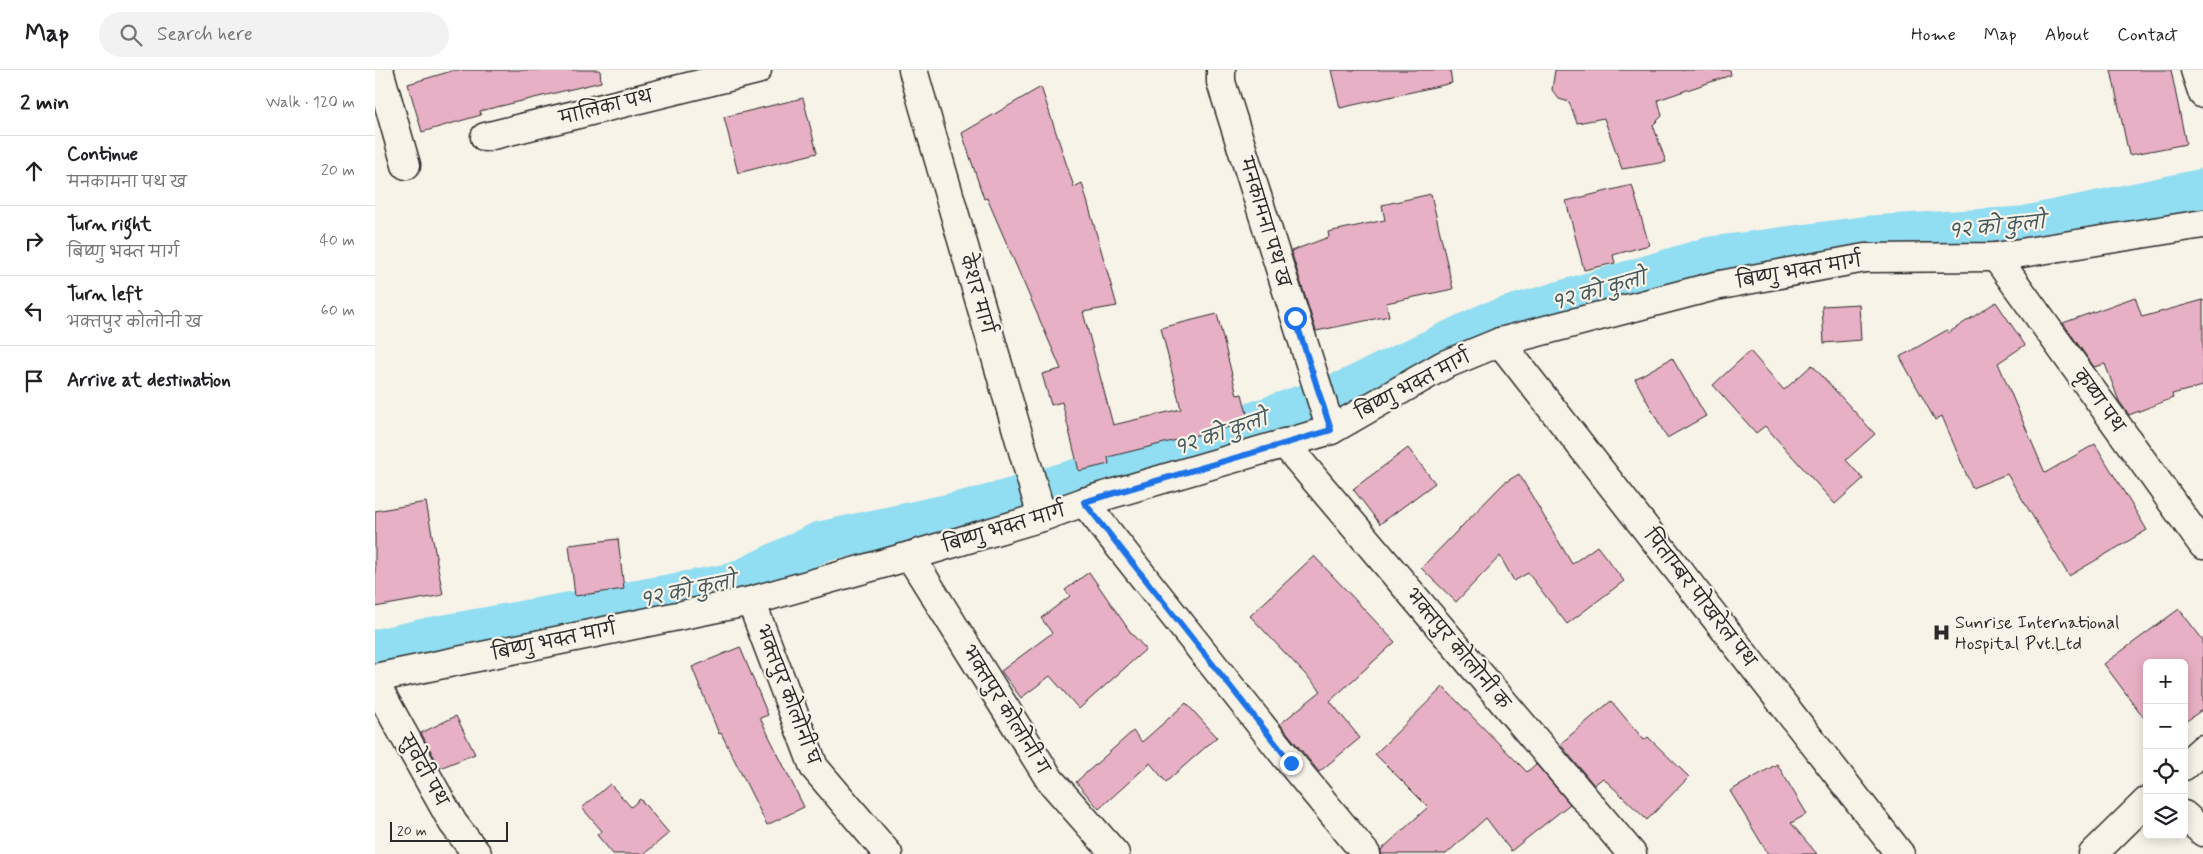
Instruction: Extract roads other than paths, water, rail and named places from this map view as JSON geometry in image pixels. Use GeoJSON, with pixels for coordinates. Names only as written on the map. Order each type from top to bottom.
{"type":"FeatureCollection","features":[{"type":"Feature","properties":{"kind":"street"},"geometry":{"type":"LineString","coordinates":[[379,70],[406,165]]}},
{"type":"Feature","properties":{"kind":"street","name":"मालिका पथ"},"geometry":{"type":"LineString","coordinates":[[485,138],[757,70]]}},
{"type":"Feature","properties":{"kind":"street","name":"केशर मार्ग"},"geometry":{"type":"LineString","coordinates":[[913,70],[1040,512]]}},
{"type":"Feature","properties":{"kind":"street","name":"मनकामना पथ ख"},"geometry":{"type":"LineString","coordinates":[[1221,70],[1221,82],[1331,429]]}},
{"type":"Feature","properties":{"kind":"street"},"geometry":{"type":"LineString","coordinates":[[2195,70],[2203,94]]}},
{"type":"Feature","properties":{"kind":"street","name":"बिष्णु भक्त मार्ग"},"geometry":{"type":"LineString","coordinates":[[375,678],[751,601],[910,556],[1040,512],[1084,502],[1331,429],[1444,365],[1500,342],[1715,286],[1865,258],[1996,257],[2203,224]]}},
{"type":"Feature","properties":{"kind":"street","name":"कृष्ण पथ"},"geometry":{"type":"LineString","coordinates":[[1996,257],[2203,545]]}},
{"type":"Feature","properties":{"kind":"street","name":"पिताम्बर पोखरेल पथ"},"geometry":{"type":"LineString","coordinates":[[1500,342],[1900,854]]}},
{"type":"Feature","properties":{"kind":"street","name":"भक्तपुर कोलोनी क"},"geometry":{"type":"LineString","coordinates":[[1284,443],[1632,854]]}},
{"type":"Feature","properties":{"kind":"street"},"geometry":{"type":"LineString","coordinates":[[1084,502],[1291,763],[1366,854]]}},
{"type":"Feature","properties":{"kind":"street","name":"भक्तपुर कोलोनी ग"},"geometry":{"type":"LineString","coordinates":[[910,556],[1050,780],[1115,854]]}},
{"type":"Feature","properties":{"kind":"street","name":"भक्तपुर कोलोनी घ"},"geometry":{"type":"LineString","coordinates":[[751,601],[814,767],[888,854]]}},
{"type":"Feature","properties":{"kind":"street","name":"सुवेदी पथ"},"geometry":{"type":"LineString","coordinates":[[375,683],[453,823],[477,854]]}},
{"type":"Feature","properties":{"kind":"street"},"geometry":{"type":"LineString","coordinates":[[2188,762],[2203,749]]}},
{"type":"Feature","properties":{"kind":"street"},"geometry":{"type":"LineString","coordinates":[[2093,854],[2143,804]]}},
{"type":"Feature","properties":{"kind":"street"},"geometry":{"type":"LineString","coordinates":[[2188,819],[2203,832]]}},
{"type":"Feature","properties":{"kind":"waterway","name":"१२ को कुलो"},"geometry":{"type":"LineString","coordinates":[[1021,496],[1155,456],[1345,391],[1488,323],[1711,257],[1870,236],[2022,227],[2203,189]]}},
{"type":"Feature","properties":{"kind":"waterway","name":"१२ को कुलो"},"geometry":{"type":"LineString","coordinates":[[375,650],[429,638],[735,583],[820,542],[987,506],[1025,495]]}},
{"type":"Feature","properties":{"kind":"place","name":"Sunrise International Hospital Pvt.Ltd"},"geometry":{"type":"Point","coordinates":[1941,632]}}]}
